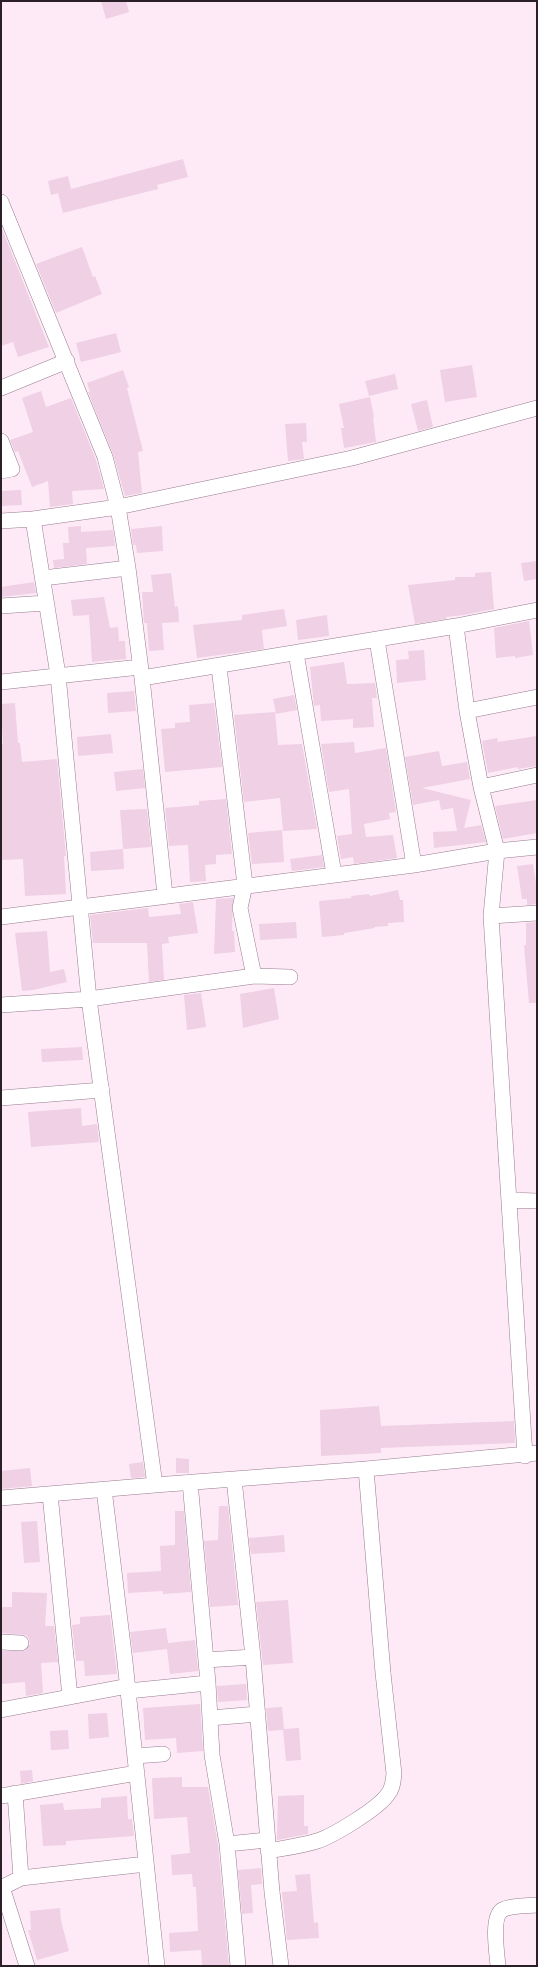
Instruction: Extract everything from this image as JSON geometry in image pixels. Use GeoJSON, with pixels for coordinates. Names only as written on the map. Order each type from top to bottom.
{"type":"FeatureCollection","features":[{"type":"Feature","properties":{"kind":"street"},"geometry":{"type":"LineString","coordinates":[[1,202],[106,457],[118,507],[128,568],[141,672],[165,895]]}},
{"type":"Feature","properties":{"kind":"street"},"geometry":{"type":"LineString","coordinates":[[1,388],[67,361]]}},
{"type":"Feature","properties":{"kind":"street"},"geometry":{"type":"LineString","coordinates":[[1,521],[33,519],[118,507],[352,458],[537,408]]}},
{"type":"Feature","properties":{"kind":"street"},"geometry":{"type":"LineString","coordinates":[[1,441],[12,470],[1,471]]}},
{"type":"Feature","properties":{"kind":"street"},"geometry":{"type":"LineString","coordinates":[[33,519],[58,675],[90,998],[155,1484]]}},
{"type":"Feature","properties":{"kind":"street"},"geometry":{"type":"LineString","coordinates":[[43,578],[128,568]]}},
{"type":"Feature","properties":{"kind":"street"},"geometry":{"type":"LineString","coordinates":[[1,606],[46,603]]}},
{"type":"Feature","properties":{"kind":"street"},"geometry":{"type":"LineString","coordinates":[[1,682],[58,675],[219,667],[456,626],[537,610]]}},
{"type":"Feature","properties":{"kind":"street"},"geometry":{"type":"LineString","coordinates":[[1,1498],[155,1484],[366,1469],[531,1454],[509,1200],[491,916],[497,851],[481,787],[467,711],[456,626]]}},
{"type":"Feature","properties":{"kind":"street"},"geometry":{"type":"LineString","coordinates":[[377,640],[414,865]]}},
{"type":"Feature","properties":{"kind":"street"},"geometry":{"type":"LineString","coordinates":[[296,654],[334,874]]}},
{"type":"Feature","properties":{"kind":"street"},"geometry":{"type":"LineString","coordinates":[[219,667],[245,885],[240,908],[254,976]]}},
{"type":"Feature","properties":{"kind":"street"},"geometry":{"type":"LineString","coordinates":[[467,711],[537,698]]}},
{"type":"Feature","properties":{"kind":"street"},"geometry":{"type":"LineString","coordinates":[[481,787],[537,775]]}},
{"type":"Feature","properties":{"kind":"street"},"geometry":{"type":"LineString","coordinates":[[1,917],[165,895],[414,865],[497,851],[537,847]]}},
{"type":"Feature","properties":{"kind":"street"},"geometry":{"type":"LineString","coordinates":[[491,916],[537,913]]}},
{"type":"Feature","properties":{"kind":"street"},"geometry":{"type":"LineString","coordinates":[[1,1006],[90,998],[254,976],[290,977]]}},
{"type":"Feature","properties":{"kind":"street"},"geometry":{"type":"LineString","coordinates":[[1,1098],[102,1090]]}},
{"type":"Feature","properties":{"kind":"street"},"geometry":{"type":"LineString","coordinates":[[509,1200],[537,1201]]}},
{"type":"Feature","properties":{"kind":"street"},"geometry":{"type":"LineString","coordinates":[[227,1844],[301,1845],[325,1838],[378,1806],[390,1793],[394,1774],[383,1673],[366,1469]]}},
{"type":"Feature","properties":{"kind":"street"},"geometry":{"type":"LineString","coordinates":[[234,1479],[253,1658],[272,1892],[281,1966]]}},
{"type":"Feature","properties":{"kind":"street"},"geometry":{"type":"LineString","coordinates":[[190,1482],[208,1683],[212,1755],[227,1844],[238,1966]]}},
{"type":"Feature","properties":{"kind":"street"},"geometry":{"type":"LineString","coordinates":[[104,1489],[128,1689],[157,1966]]}},
{"type":"Feature","properties":{"kind":"street"},"geometry":{"type":"LineString","coordinates":[[50,1494],[70,1697]]}},
{"type":"Feature","properties":{"kind":"street"},"geometry":{"type":"LineString","coordinates":[[1,1642],[21,1643]]}},
{"type":"Feature","properties":{"kind":"street"},"geometry":{"type":"LineString","coordinates":[[206,1660],[253,1658]]}},
{"type":"Feature","properties":{"kind":"street"},"geometry":{"type":"LineString","coordinates":[[1,1710],[70,1697],[128,1689],[208,1683]]}},
{"type":"Feature","properties":{"kind":"street"},"geometry":{"type":"LineString","coordinates":[[210,1718],[258,1714]]}},
{"type":"Feature","properties":{"kind":"street"},"geometry":{"type":"LineString","coordinates":[[135,1756],[163,1754]]}},
{"type":"Feature","properties":{"kind":"street"},"geometry":{"type":"LineString","coordinates":[[21,1878],[8,1794],[137,1773]]}},
{"type":"Feature","properties":{"kind":"street"},"geometry":{"type":"LineString","coordinates":[[27,1966],[2,1888],[21,1878],[146,1864]]}},
{"type":"Feature","properties":{"kind":"street"},"geometry":{"type":"LineString","coordinates":[[498,1966],[496,1930],[497,1916],[503,1910],[510,1908],[537,1906]]}},
{"type":"Feature","properties":{"kind":"building"},"geometry":{"type":"Polygon","coordinates":[[[101,1],[126,1],[129,12],[106,19],[101,1]]]}},
{"type":"Feature","properties":{"kind":"building"},"geometry":{"type":"Polygon","coordinates":[[[183,159],[188,177],[157,185],[158,189],[63,213],[58,193],[51,195],[48,181],[68,176],[71,189],[183,159]]]}},
{"type":"Feature","properties":{"kind":"building"},"geometry":{"type":"Polygon","coordinates":[[[1,226],[49,347],[18,357],[13,342],[1,346],[1,226]]]}},
{"type":"Feature","properties":{"kind":"building"},"geometry":{"type":"Polygon","coordinates":[[[82,247],[93,277],[95,276],[102,294],[56,313],[36,264],[82,247]]]}},
{"type":"Feature","properties":{"kind":"building"},"geometry":{"type":"Polygon","coordinates":[[[116,333],[121,352],[81,362],[76,343],[116,333]]]}},
{"type":"Feature","properties":{"kind":"building"},"geometry":{"type":"Polygon","coordinates":[[[472,365],[477,397],[445,402],[440,370],[472,365]]]}},
{"type":"Feature","properties":{"kind":"building"},"geometry":{"type":"Polygon","coordinates":[[[123,370],[129,387],[127,388],[143,451],[138,452],[142,493],[125,496],[113,454],[88,392],[90,392],[87,383],[123,370]]]}},
{"type":"Feature","properties":{"kind":"building"},"geometry":{"type":"Polygon","coordinates":[[[395,374],[398,389],[369,396],[365,381],[395,374]]]}},
{"type":"Feature","properties":{"kind":"building"},"geometry":{"type":"Polygon","coordinates":[[[41,391],[46,407],[71,398],[96,460],[104,489],[72,491],[73,504],[50,507],[48,481],[32,487],[18,451],[15,452],[10,440],[33,432],[22,398],[41,391]]]}},
{"type":"Feature","properties":{"kind":"building"},"geometry":{"type":"Polygon","coordinates":[[[370,397],[374,417],[376,442],[344,448],[341,428],[344,428],[339,404],[370,397]]]}},
{"type":"Feature","properties":{"kind":"building"},"geometry":{"type":"Polygon","coordinates":[[[427,400],[433,427],[418,431],[411,404],[427,400]]]}},
{"type":"Feature","properties":{"kind":"building"},"geometry":{"type":"Polygon","coordinates":[[[306,423],[307,442],[302,442],[304,459],[288,461],[285,424],[306,423]]]}},
{"type":"Feature","properties":{"kind":"building"},"geometry":{"type":"Polygon","coordinates":[[[21,490],[22,505],[1,506],[1,491],[21,490]]]}},
{"type":"Feature","properties":{"kind":"building"},"geometry":{"type":"Polygon","coordinates":[[[81,526],[81,532],[113,530],[115,546],[86,548],[87,564],[54,568],[53,560],[64,559],[63,543],[69,543],[68,527],[81,526]]]}},
{"type":"Feature","properties":{"kind":"building"},"geometry":{"type":"Polygon","coordinates":[[[162,526],[163,551],[137,553],[136,545],[133,545],[131,529],[162,526]]]}},
{"type":"Feature","properties":{"kind":"building"},"geometry":{"type":"Polygon","coordinates":[[[537,561],[537,579],[524,581],[521,563],[537,561]]]}},
{"type":"Feature","properties":{"kind":"building"},"geometry":{"type":"Polygon","coordinates":[[[491,572],[494,609],[415,624],[408,585],[455,580],[455,577],[475,577],[475,573],[491,572]]]}},
{"type":"Feature","properties":{"kind":"building"},"geometry":{"type":"Polygon","coordinates":[[[171,573],[175,607],[178,606],[179,622],[162,623],[164,650],[149,651],[147,623],[144,623],[142,592],[153,592],[151,575],[171,573]]]}},
{"type":"Feature","properties":{"kind":"building"},"geometry":{"type":"Polygon","coordinates":[[[34,582],[36,593],[1,597],[1,587],[34,582]]]}},
{"type":"Feature","properties":{"kind":"building"},"geometry":{"type":"Polygon","coordinates":[[[104,597],[110,628],[118,627],[119,641],[125,641],[126,659],[92,662],[89,615],[73,616],[71,600],[104,597]]]}},
{"type":"Feature","properties":{"kind":"building"},"geometry":{"type":"Polygon","coordinates":[[[284,609],[287,626],[262,630],[264,649],[197,658],[193,625],[242,620],[242,615],[284,609]]]}},
{"type":"Feature","properties":{"kind":"building"},"geometry":{"type":"Polygon","coordinates":[[[327,615],[329,636],[298,640],[296,620],[327,615]]]}},
{"type":"Feature","properties":{"kind":"building"},"geometry":{"type":"Polygon","coordinates":[[[529,621],[533,655],[515,658],[515,656],[496,658],[494,628],[529,621]]]}},
{"type":"Feature","properties":{"kind":"building"},"geometry":{"type":"Polygon","coordinates":[[[424,650],[426,680],[397,683],[396,660],[409,659],[408,651],[424,650]]]}},
{"type":"Feature","properties":{"kind":"building"},"geometry":{"type":"Polygon","coordinates":[[[344,662],[347,684],[375,683],[377,698],[372,698],[374,727],[353,728],[353,719],[321,721],[320,705],[314,706],[310,667],[344,662]]]}},
{"type":"Feature","properties":{"kind":"building"},"geometry":{"type":"Polygon","coordinates":[[[134,691],[136,711],[108,713],[107,693],[134,691]]]}},
{"type":"Feature","properties":{"kind":"building"},"geometry":{"type":"Polygon","coordinates":[[[294,695],[297,710],[276,714],[273,699],[294,695]]]}},
{"type":"Feature","properties":{"kind":"building"},"geometry":{"type":"Polygon","coordinates":[[[15,703],[18,743],[20,743],[22,762],[57,759],[66,856],[64,856],[66,894],[25,896],[23,859],[1,860],[1,744],[3,744],[1,704],[15,703]]]}},
{"type":"Feature","properties":{"kind":"building"},"geometry":{"type":"Polygon","coordinates":[[[214,703],[222,767],[165,772],[161,729],[175,728],[175,723],[190,722],[189,705],[214,703]]]}},
{"type":"Feature","properties":{"kind":"building"},"geometry":{"type":"Polygon","coordinates":[[[275,712],[278,745],[302,744],[317,829],[283,831],[280,798],[244,802],[234,715],[275,712]]]}},
{"type":"Feature","properties":{"kind":"building"},"geometry":{"type":"Polygon","coordinates":[[[111,734],[113,753],[78,756],[77,737],[111,734]]]}},
{"type":"Feature","properties":{"kind":"building"},"geometry":{"type":"Polygon","coordinates":[[[537,736],[537,766],[518,769],[518,767],[488,773],[482,741],[497,738],[498,742],[537,736]]]}},
{"type":"Feature","properties":{"kind":"building"},"geometry":{"type":"Polygon","coordinates":[[[354,742],[355,753],[386,748],[396,812],[389,813],[390,819],[364,824],[366,837],[393,835],[397,858],[354,864],[353,857],[341,859],[337,836],[352,834],[349,789],[329,792],[321,744],[354,742]]]}},
{"type":"Feature","properties":{"kind":"building"},"geometry":{"type":"Polygon","coordinates":[[[439,751],[442,766],[467,762],[470,779],[422,788],[471,800],[464,828],[481,825],[486,842],[434,848],[433,832],[457,831],[453,808],[441,810],[439,800],[413,805],[405,757],[439,751]]]}},
{"type":"Feature","properties":{"kind":"building"},"geometry":{"type":"Polygon","coordinates":[[[143,769],[145,788],[116,791],[114,772],[143,769]]]}},
{"type":"Feature","properties":{"kind":"building"},"geometry":{"type":"Polygon","coordinates":[[[226,799],[232,854],[216,855],[216,864],[205,865],[206,881],[190,882],[188,845],[169,846],[165,808],[199,805],[199,801],[226,799]]]}},
{"type":"Feature","properties":{"kind":"building"},"geometry":{"type":"Polygon","coordinates":[[[537,800],[537,833],[503,839],[495,806],[537,800]]]}},
{"type":"Feature","properties":{"kind":"building"},"geometry":{"type":"Polygon","coordinates":[[[147,809],[151,847],[123,849],[120,810],[147,809]]]}},
{"type":"Feature","properties":{"kind":"building"},"geometry":{"type":"Polygon","coordinates":[[[282,830],[284,862],[252,864],[248,833],[282,830]]]}},
{"type":"Feature","properties":{"kind":"building"},"geometry":{"type":"Polygon","coordinates":[[[123,849],[124,869],[91,871],[90,852],[123,849]]]}},
{"type":"Feature","properties":{"kind":"building"},"geometry":{"type":"Polygon","coordinates":[[[322,855],[324,867],[292,871],[290,859],[322,855]]]}},
{"type":"Feature","properties":{"kind":"building"},"geometry":{"type":"Polygon","coordinates":[[[533,864],[537,889],[537,904],[527,905],[527,899],[522,899],[517,866],[533,864]]]}},
{"type":"Feature","properties":{"kind":"building"},"geometry":{"type":"Polygon","coordinates":[[[398,890],[400,900],[403,900],[404,922],[388,923],[388,926],[374,927],[375,928],[344,933],[344,935],[322,937],[319,901],[352,898],[351,896],[369,894],[370,896],[398,890]]]}},
{"type":"Feature","properties":{"kind":"building"},"geometry":{"type":"Polygon","coordinates":[[[233,898],[232,931],[234,931],[235,952],[214,954],[216,899],[233,898]]]}},
{"type":"Feature","properties":{"kind":"building"},"geometry":{"type":"Polygon","coordinates":[[[193,902],[198,933],[168,937],[169,943],[162,944],[164,980],[149,982],[147,943],[93,943],[90,915],[148,908],[149,917],[181,914],[179,904],[193,902]]]}},
{"type":"Feature","properties":{"kind":"building"},"geometry":{"type":"Polygon","coordinates":[[[296,922],[297,938],[260,940],[259,924],[296,922]]]}},
{"type":"Feature","properties":{"kind":"building"},"geometry":{"type":"Polygon","coordinates":[[[537,922],[537,1003],[529,1003],[524,945],[526,945],[526,923],[537,922]]]}},
{"type":"Feature","properties":{"kind":"building"},"geometry":{"type":"Polygon","coordinates":[[[47,931],[50,972],[64,969],[67,982],[22,991],[15,933],[47,931]]]}},
{"type":"Feature","properties":{"kind":"building"},"geometry":{"type":"Polygon","coordinates":[[[274,988],[279,1019],[243,1028],[240,994],[274,988]]]}},
{"type":"Feature","properties":{"kind":"building"},"geometry":{"type":"Polygon","coordinates":[[[201,993],[206,1027],[187,1030],[184,995],[201,993]]]}},
{"type":"Feature","properties":{"kind":"building"},"geometry":{"type":"Polygon","coordinates":[[[82,1047],[83,1060],[42,1062],[41,1049],[82,1047]]]}},
{"type":"Feature","properties":{"kind":"building"},"geometry":{"type":"Polygon","coordinates":[[[81,1108],[82,1126],[97,1124],[99,1142],[31,1147],[28,1112],[81,1108]]]}},
{"type":"Feature","properties":{"kind":"building"},"geometry":{"type":"Polygon","coordinates":[[[379,1406],[381,1426],[514,1421],[515,1443],[381,1448],[381,1453],[321,1456],[320,1410],[379,1406]]]}},
{"type":"Feature","properties":{"kind":"building"},"geometry":{"type":"Polygon","coordinates":[[[176,1458],[189,1459],[189,1473],[176,1473],[176,1458]]]}},
{"type":"Feature","properties":{"kind":"building"},"geometry":{"type":"Polygon","coordinates":[[[143,1462],[145,1477],[131,1478],[129,1464],[143,1462]]]}},
{"type":"Feature","properties":{"kind":"building"},"geometry":{"type":"Polygon","coordinates":[[[30,1468],[32,1486],[1,1489],[1,1471],[30,1468]]]}},
{"type":"Feature","properties":{"kind":"building"},"geometry":{"type":"Polygon","coordinates":[[[219,1506],[228,1506],[238,1605],[210,1607],[204,1541],[218,1540],[219,1506]]]}},
{"type":"Feature","properties":{"kind":"building"},"geometry":{"type":"Polygon","coordinates":[[[175,1511],[184,1511],[191,1592],[163,1594],[163,1591],[128,1593],[127,1573],[161,1571],[160,1546],[175,1545],[175,1511]]]}},
{"type":"Feature","properties":{"kind":"building"},"geometry":{"type":"Polygon","coordinates":[[[37,1521],[40,1562],[24,1563],[21,1522],[37,1521]]]}},
{"type":"Feature","properties":{"kind":"building"},"geometry":{"type":"Polygon","coordinates":[[[284,1535],[285,1552],[251,1554],[249,1538],[284,1535]]]}},
{"type":"Feature","properties":{"kind":"building"},"geometry":{"type":"Polygon","coordinates":[[[12,1592],[47,1593],[45,1626],[54,1626],[58,1662],[41,1663],[43,1693],[26,1696],[25,1682],[1,1684],[1,1651],[25,1651],[30,1644],[26,1635],[1,1633],[1,1607],[12,1607],[12,1592]]]}},
{"type":"Feature","properties":{"kind":"building"},"geometry":{"type":"Polygon","coordinates":[[[288,1600],[293,1663],[263,1665],[256,1602],[288,1600]]]}},
{"type":"Feature","properties":{"kind":"building"},"geometry":{"type":"Polygon","coordinates":[[[110,1615],[117,1674],[85,1676],[84,1661],[76,1661],[72,1625],[80,1624],[80,1617],[110,1615]]]}},
{"type":"Feature","properties":{"kind":"building"},"geometry":{"type":"Polygon","coordinates":[[[166,1628],[168,1643],[195,1640],[198,1671],[170,1674],[167,1649],[133,1653],[130,1632],[166,1628]]]}},
{"type":"Feature","properties":{"kind":"building"},"geometry":{"type":"Polygon","coordinates":[[[246,1684],[247,1700],[218,1702],[217,1686],[246,1684]]]}},
{"type":"Feature","properties":{"kind":"building"},"geometry":{"type":"Polygon","coordinates":[[[200,1704],[203,1751],[177,1753],[176,1738],[145,1740],[143,1708],[200,1704]]]}},
{"type":"Feature","properties":{"kind":"building"},"geometry":{"type":"Polygon","coordinates":[[[282,1707],[284,1729],[299,1728],[301,1760],[286,1761],[283,1730],[268,1731],[266,1708],[282,1707]]]}},
{"type":"Feature","properties":{"kind":"building"},"geometry":{"type":"Polygon","coordinates":[[[107,1713],[109,1737],[89,1739],[88,1714],[107,1713]]]}},
{"type":"Feature","properties":{"kind":"building"},"geometry":{"type":"Polygon","coordinates":[[[68,1730],[69,1749],[51,1750],[50,1731],[68,1730]]]}},
{"type":"Feature","properties":{"kind":"building"},"geometry":{"type":"Polygon","coordinates":[[[32,1770],[33,1781],[21,1784],[20,1771],[32,1770]]]}},
{"type":"Feature","properties":{"kind":"building"},"geometry":{"type":"Polygon","coordinates":[[[182,1777],[182,1787],[208,1787],[218,1845],[229,1966],[202,1966],[201,1950],[170,1952],[169,1933],[198,1931],[196,1887],[193,1887],[192,1874],[172,1875],[171,1855],[190,1853],[187,1817],[154,1819],[152,1778],[182,1777]]]}},
{"type":"Feature","properties":{"kind":"building"},"geometry":{"type":"Polygon","coordinates":[[[304,1795],[304,1826],[308,1826],[308,1834],[277,1840],[278,1796],[304,1795]]]}},
{"type":"Feature","properties":{"kind":"building"},"geometry":{"type":"Polygon","coordinates":[[[127,1796],[128,1819],[132,1819],[134,1836],[66,1841],[66,1845],[43,1846],[40,1805],[63,1803],[64,1810],[101,1808],[101,1798],[127,1796]]]}},
{"type":"Feature","properties":{"kind":"building"},"geometry":{"type":"Polygon","coordinates":[[[261,1868],[262,1884],[251,1885],[253,1913],[242,1914],[238,1870],[261,1868]]]}},
{"type":"Feature","properties":{"kind":"building"},"geometry":{"type":"Polygon","coordinates":[[[310,1874],[314,1923],[318,1922],[319,1938],[287,1940],[282,1892],[297,1891],[295,1875],[310,1874]]]}},
{"type":"Feature","properties":{"kind":"building"},"geometry":{"type":"Polygon","coordinates":[[[60,1908],[61,1921],[69,1951],[37,1960],[28,1930],[31,1930],[30,1911],[60,1908]]]}}]}
